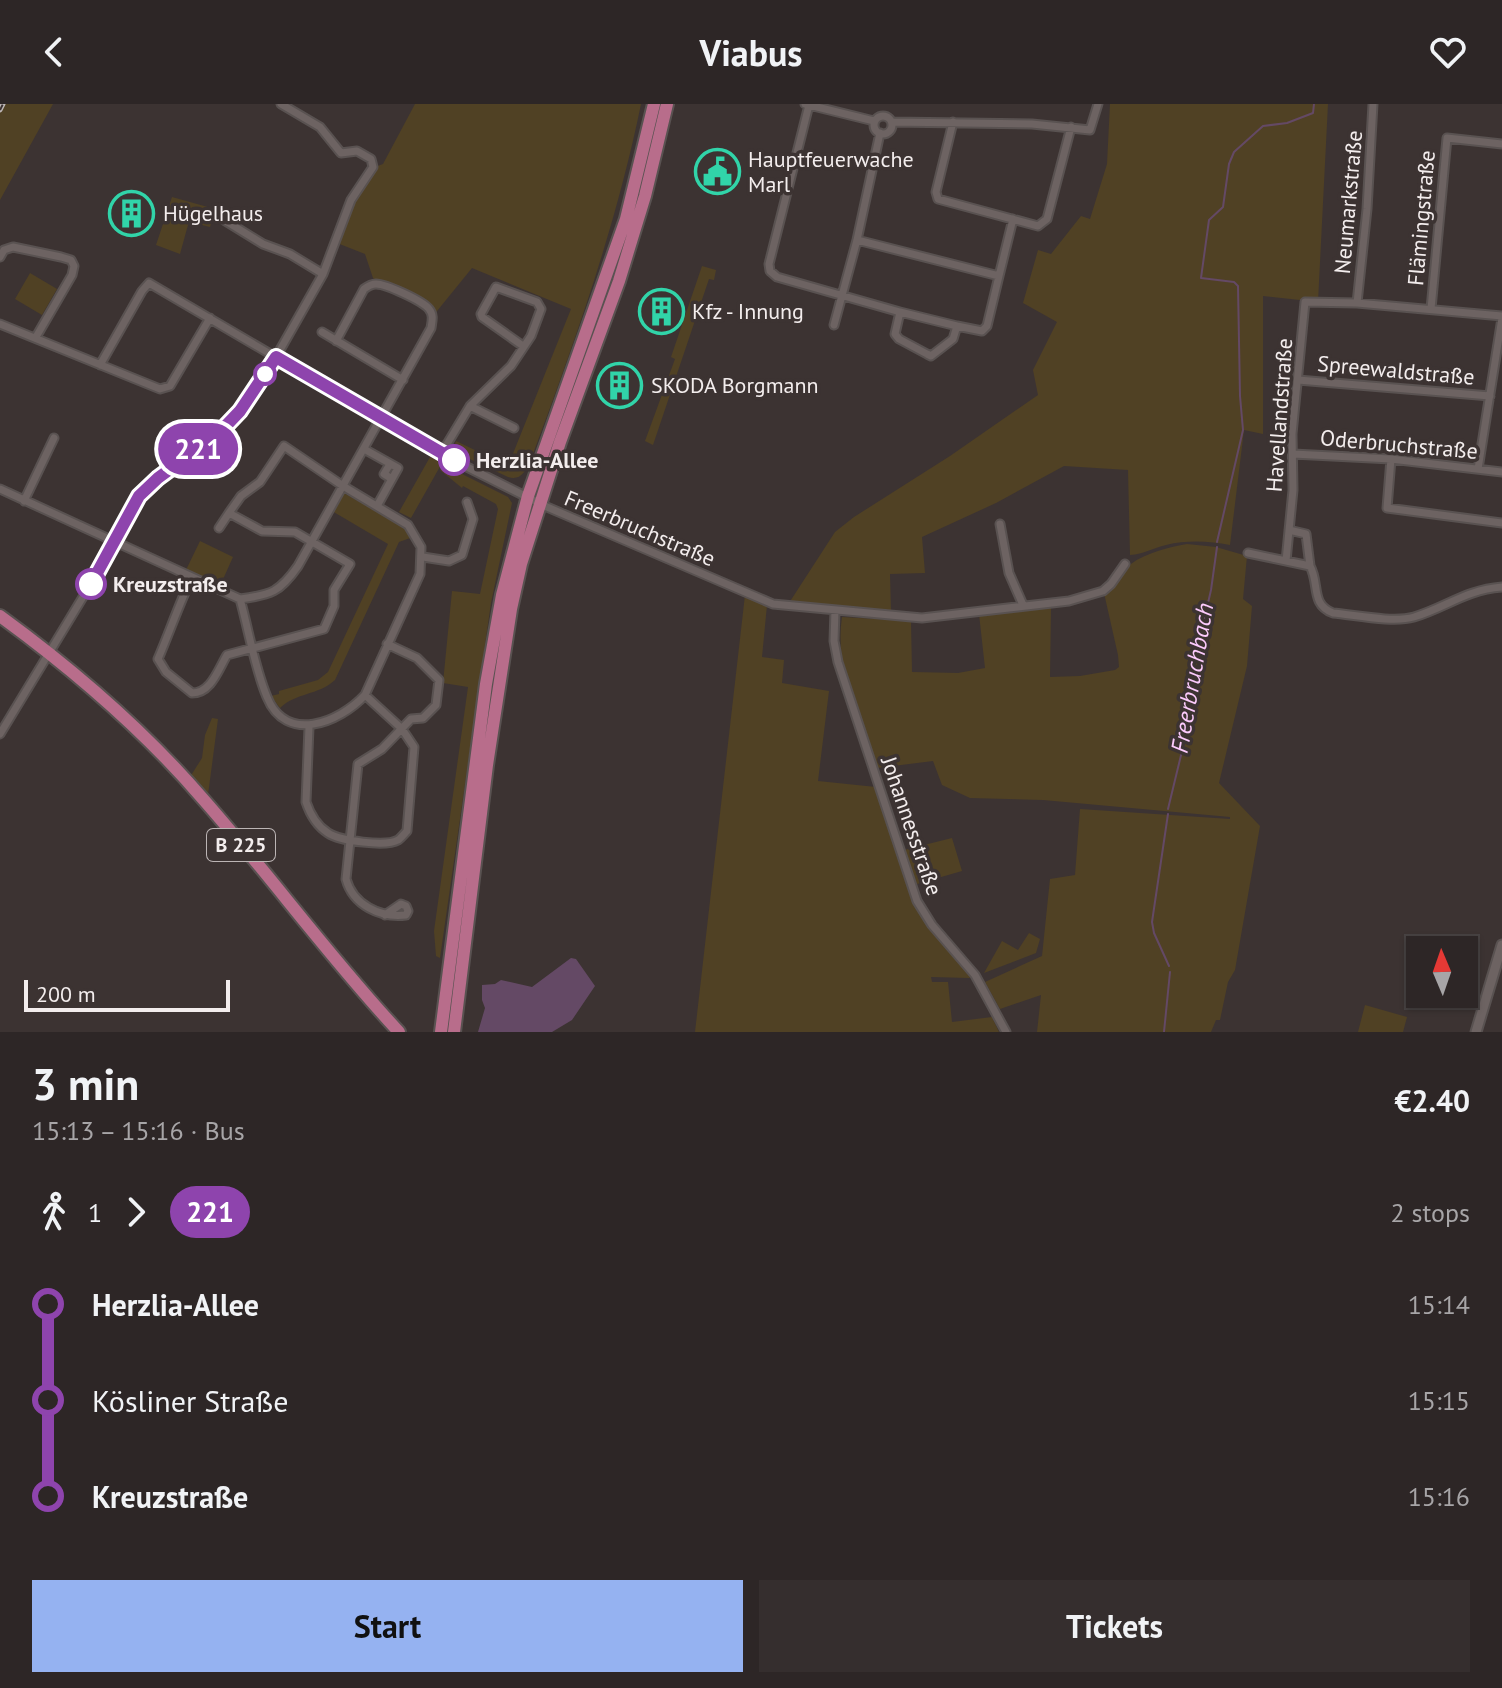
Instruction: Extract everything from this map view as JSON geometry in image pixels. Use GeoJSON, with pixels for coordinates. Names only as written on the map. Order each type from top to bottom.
{"type":"FeatureCollection","features":[{"type":"Feature","properties":{"kind":"main road"},"geometry":{"type":"LineString","coordinates":[[439,1032],[486,684],[502,595],[528,496],[623,227],[654,104]]}},
{"type":"Feature","properties":{"kind":"main road"},"geometry":{"type":"LineString","coordinates":[[454,1032],[503,654],[521,564],[619,281],[645,196],[667,104]]}},
{"type":"Feature","properties":{"kind":"main road","name":"B 225"},"geometry":{"type":"LineString","coordinates":[[0,616],[115,706],[204,799],[399,1032]]}},
{"type":"Feature","properties":{"kind":"street"},"geometry":{"type":"LineString","coordinates":[[0,734],[86,592],[139,496],[158,478],[218,434],[240,411],[276,357],[323,274],[351,200],[373,167],[371,159],[361,153],[341,153],[320,127],[281,104]]}},
{"type":"Feature","properties":{"kind":"street"},"geometry":{"type":"LineString","coordinates":[[874,121],[882,115],[892,122],[953,122],[1090,130],[1098,104]]}},
{"type":"Feature","properties":{"kind":"street","name":"Neumarkstraße"},"geometry":{"type":"LineString","coordinates":[[1357,303],[1367,209],[1373,104]]}},
{"type":"Feature","properties":{"kind":"street"},"geometry":{"type":"LineString","coordinates":[[874,121],[807,105],[769,264],[770,271],[777,277],[900,312],[982,331],[987,326],[1013,219]]}},
{"type":"Feature","properties":{"kind":"street"},"geometry":{"type":"LineString","coordinates":[[874,121],[874,127],[880,133]]}},
{"type":"Feature","properties":{"kind":"street"},"geometry":{"type":"LineString","coordinates":[[880,133],[889,132],[892,122]]}},
{"type":"Feature","properties":{"kind":"street"},"geometry":{"type":"LineString","coordinates":[[953,122],[936,192],[938,199],[1038,226],[1047,219],[1071,127]]}},
{"type":"Feature","properties":{"kind":"street"},"geometry":{"type":"LineString","coordinates":[[834,325],[857,240],[880,133]]}},
{"type":"Feature","properties":{"kind":"street","name":"Flämingstraße"},"geometry":{"type":"LineString","coordinates":[[1431,309],[1447,138],[1502,144]]}},
{"type":"Feature","properties":{"kind":"street"},"geometry":{"type":"LineString","coordinates":[[224,220],[323,274]]}},
{"type":"Feature","properties":{"kind":"street"},"geometry":{"type":"LineString","coordinates":[[857,240],[999,276]]}},
{"type":"Feature","properties":{"kind":"street"},"geometry":{"type":"LineString","coordinates":[[0,257],[4,250],[13,247],[61,257],[73,264],[72,275],[36,337]]}},
{"type":"Feature","properties":{"kind":"street","name":"Freerbruchstraße"},"geometry":{"type":"LineString","coordinates":[[100,365],[149,283],[441,454],[540,503],[773,604],[922,618],[1069,601],[1103,591],[1125,564]]}},
{"type":"Feature","properties":{"kind":"street"},"geometry":{"type":"LineString","coordinates":[[0,489],[240,599],[264,596],[283,587],[311,541],[382,419],[431,328],[433,316],[429,307],[380,284],[373,284],[364,289],[336,341]]}},
{"type":"Feature","properties":{"kind":"street"},"geometry":{"type":"LineString","coordinates":[[441,454],[460,418],[505,375],[531,336],[541,309],[537,302],[496,287],[482,317],[523,346]]}},
{"type":"Feature","properties":{"kind":"street","name":"Havellandstraße"},"geometry":{"type":"LineString","coordinates":[[1286,561],[1292,434],[1305,302],[1357,303]]}},
{"type":"Feature","properties":{"kind":"street"},"geometry":{"type":"LineString","coordinates":[[1357,303],[1502,317],[1478,469]]}},
{"type":"Feature","properties":{"kind":"street"},"geometry":{"type":"LineString","coordinates":[[900,312],[895,334],[931,356],[953,339],[957,326]]}},
{"type":"Feature","properties":{"kind":"street"},"geometry":{"type":"LineString","coordinates":[[0,324],[160,389],[170,386],[210,318]]}},
{"type":"Feature","properties":{"kind":"street"},"geometry":{"type":"LineString","coordinates":[[322,332],[403,380]]}},
{"type":"Feature","properties":{"kind":"street","name":"Spreewaldstraße"},"geometry":{"type":"LineString","coordinates":[[1298,380],[1490,396]]}},
{"type":"Feature","properties":{"kind":"street"},"geometry":{"type":"LineString","coordinates":[[470,406],[514,428]]}},
{"type":"Feature","properties":{"kind":"street"},"geometry":{"type":"LineString","coordinates":[[24,501],[54,438]]}},
{"type":"Feature","properties":{"kind":"street"},"geometry":{"type":"LineString","coordinates":[[219,528],[241,496],[260,482],[284,446],[414,531],[423,557],[420,574],[365,695],[343,714],[309,727],[278,713],[267,698],[240,599]]}},
{"type":"Feature","properties":{"kind":"street"},"geometry":{"type":"LineString","coordinates":[[364,449],[398,468],[377,506]]}},
{"type":"Feature","properties":{"kind":"street","name":"Oderbruchstraße"},"geometry":{"type":"LineString","coordinates":[[1293,454],[1391,459],[1502,472]]}},
{"type":"Feature","properties":{"kind":"street"},"geometry":{"type":"LineString","coordinates":[[1391,459],[1387,508],[1502,523]]}},
{"type":"Feature","properties":{"kind":"street"},"geometry":{"type":"LineString","coordinates":[[423,557],[449,561],[462,555],[473,519],[467,502]]}},
{"type":"Feature","properties":{"kind":"street"},"geometry":{"type":"LineString","coordinates":[[192,577],[158,659],[166,672],[192,693],[200,693],[209,687],[227,655],[324,629],[334,606],[334,590],[350,564],[295,532],[262,531],[229,513]]}},
{"type":"Feature","properties":{"kind":"street"},"geometry":{"type":"LineString","coordinates":[[1000,524],[1009,573],[1023,605]]}},
{"type":"Feature","properties":{"kind":"street"},"geometry":{"type":"LineString","coordinates":[[1289,530],[1306,534],[1317,600],[1323,609],[1333,613],[1404,619],[1458,596],[1502,587]]}},
{"type":"Feature","properties":{"kind":"street"},"geometry":{"type":"LineString","coordinates":[[1248,553],[1310,566]]}},
{"type":"Feature","properties":{"kind":"street","name":"Johannesstraße"},"geometry":{"type":"LineString","coordinates":[[835,610],[834,641],[838,662],[917,901],[932,925],[975,975],[1006,1032]]}},
{"type":"Feature","properties":{"kind":"street"},"geometry":{"type":"LineString","coordinates":[[385,915],[368,909],[348,888],[346,879],[358,764],[382,749],[411,719],[423,718],[436,705],[439,680],[417,658],[387,644]]}},
{"type":"Feature","properties":{"kind":"street"},"geometry":{"type":"LineString","coordinates":[[309,727],[306,802],[310,814],[326,832],[351,840],[387,844],[399,840],[407,831],[415,756],[411,739],[365,695]]}},
{"type":"Feature","properties":{"kind":"street"},"geometry":{"type":"LineString","coordinates":[[1476,1032],[1502,945]]}},
{"type":"Feature","properties":{"kind":"shaded area"},"geometry":{"type":"Polygon","coordinates":[[[0,104],[53,104],[0,200],[0,104]]]}},
{"type":"Feature","properties":{"kind":"shaded area"},"geometry":{"type":"Polygon","coordinates":[[[415,104],[641,104],[619,195],[578,329],[530,462],[516,478],[457,453],[454,446],[456,441],[508,466],[571,309],[472,268],[433,316],[428,307],[373,278],[365,254],[337,243],[359,186],[374,168],[383,164],[415,104]]]}},
{"type":"Feature","properties":{"kind":"shaded area"},"geometry":{"type":"Polygon","coordinates":[[[1110,104],[1328,104],[1318,302],[1263,296],[1263,434],[1244,430],[1230,545],[1182,542],[1130,555],[1128,470],[1064,466],[996,503],[922,537],[925,573],[890,574],[891,612],[789,603],[835,532],[1038,395],[1033,370],[1057,322],[1023,303],[1038,250],[1051,254],[1081,216],[1090,219],[1107,164],[1110,104]]]}},
{"type":"Feature","properties":{"kind":"shaded area"},"geometry":{"type":"Polygon","coordinates":[[[172,197],[215,209],[210,227],[194,223],[188,225],[180,254],[156,245],[172,197]]]}},
{"type":"Feature","properties":{"kind":"shaded area"},"geometry":{"type":"Polygon","coordinates":[[[702,266],[716,270],[714,280],[709,279],[653,445],[645,441],[675,359],[671,357],[702,266]]]}},
{"type":"Feature","properties":{"kind":"shaded area"},"geometry":{"type":"Polygon","coordinates":[[[30,273],[57,289],[42,315],[15,299],[30,273]]]}},
{"type":"Feature","properties":{"kind":"shaded area"},"geometry":{"type":"Polygon","coordinates":[[[430,457],[442,463],[411,518],[399,512],[430,457]]]}},
{"type":"Feature","properties":{"kind":"shaded area"},"geometry":{"type":"Polygon","coordinates":[[[444,465],[508,497],[512,503],[491,603],[440,958],[436,956],[434,931],[468,687],[443,683],[452,591],[480,594],[498,509],[496,504],[462,488],[440,470],[444,465]]]}},
{"type":"Feature","properties":{"kind":"shaded area"},"geometry":{"type":"Polygon","coordinates":[[[342,492],[399,524],[413,537],[399,542],[335,680],[280,708],[271,696],[318,680],[328,672],[388,544],[332,511],[342,492]]]}},
{"type":"Feature","properties":{"kind":"shaded area"},"geometry":{"type":"Polygon","coordinates":[[[200,541],[233,557],[220,586],[186,570],[200,541]]]}},
{"type":"Feature","properties":{"kind":"shaded area"},"geometry":{"type":"Polygon","coordinates":[[[1187,544],[1216,547],[1247,556],[1243,599],[1252,606],[1247,666],[1219,783],[1260,826],[1235,970],[1228,982],[1220,1020],[1216,1020],[1211,1032],[1037,1032],[1041,995],[1000,1009],[985,982],[1042,956],[1050,879],[1075,875],[1080,809],[1230,817],[1043,800],[970,798],[942,785],[933,761],[877,768],[845,675],[842,617],[911,621],[912,672],[958,673],[985,668],[979,614],[1051,607],[1050,677],[1115,670],[1119,667],[1118,655],[1104,593],[1137,560],[1187,544]]]}},
{"type":"Feature","properties":{"kind":"shaded area"},"geometry":{"type":"Polygon","coordinates":[[[745,595],[767,605],[762,657],[784,660],[782,683],[829,691],[818,781],[876,787],[930,926],[971,974],[969,978],[931,977],[932,982],[948,982],[952,1022],[992,1017],[999,1032],[695,1032],[745,595]]]}},
{"type":"Feature","properties":{"kind":"shaded area"},"geometry":{"type":"Polygon","coordinates":[[[212,718],[218,719],[208,795],[190,777],[202,758],[205,735],[212,718]]]}},
{"type":"Feature","properties":{"kind":"shaded area"},"geometry":{"type":"Polygon","coordinates":[[[952,838],[962,871],[917,884],[904,850],[952,838]]]}},
{"type":"Feature","properties":{"kind":"shaded area"},"geometry":{"type":"Polygon","coordinates":[[[1029,933],[1040,939],[1036,953],[984,973],[1002,941],[1018,950],[1029,933]]]}},
{"type":"Feature","properties":{"kind":"shaded area"},"geometry":{"type":"Polygon","coordinates":[[[571,958],[576,959],[595,986],[572,1020],[552,1032],[478,1032],[485,1008],[482,985],[501,980],[532,987],[571,958]]]}},
{"type":"Feature","properties":{"kind":"shaded area"},"geometry":{"type":"Polygon","coordinates":[[[1365,1005],[1407,1017],[1403,1032],[1358,1032],[1365,1005]]]}},
{"type":"Feature","properties":{"kind":"waterway","name":"Freerbruchbach"},"geometry":{"type":"LineString","coordinates":[[1217,542],[1243,430],[1238,286],[1234,282],[1201,278],[1209,220],[1223,207],[1229,164],[1234,152],[1263,126],[1287,123],[1313,113],[1314,104]]}},
{"type":"Feature","properties":{"kind":"waterway","name":"Freerbruchbach"},"geometry":{"type":"LineString","coordinates":[[1168,809],[1183,747],[1192,672],[1211,590],[1217,547]]}},
{"type":"Feature","properties":{"kind":"waterway","name":"Freerbruchbach"},"geometry":{"type":"LineString","coordinates":[[1168,814],[1152,922],[1169,966]]}},
{"type":"Feature","properties":{"kind":"waterway","name":"Freerbruchbach"},"geometry":{"type":"LineString","coordinates":[[1164,1032],[1170,972]]}},
{"type":"Feature","properties":{"kind":"railway"},"geometry":{"type":"LineString","coordinates":[[0,110],[3,104]]}},
{"type":"Feature","properties":{"kind":"bus line","name":"221"},"geometry":{"type":"LineString","coordinates":[[91,584],[139,496],[158,478],[218,434],[240,411],[276,357],[454,460]]}},
{"type":"Feature","properties":{"kind":"place","name":"Hauptfeuerwache Marl"},"geometry":{"type":"Point","coordinates":[717,172]}},
{"type":"Feature","properties":{"kind":"place","name":"Hügelhaus"},"geometry":{"type":"Point","coordinates":[132,213]}},
{"type":"Feature","properties":{"kind":"place","name":"Kfz - Innung"},"geometry":{"type":"Point","coordinates":[661,311]}},
{"type":"Feature","properties":{"kind":"place","name":"SKODA Borgmann"},"geometry":{"type":"Point","coordinates":[620,385]}},
{"type":"Feature","properties":{"kind":"place","name":"Herzlia-Allee"},"geometry":{"type":"Point","coordinates":[454,460]}},
{"type":"Feature","properties":{"kind":"place","name":"Kreuzstraße"},"geometry":{"type":"Point","coordinates":[91,584]}}]}
